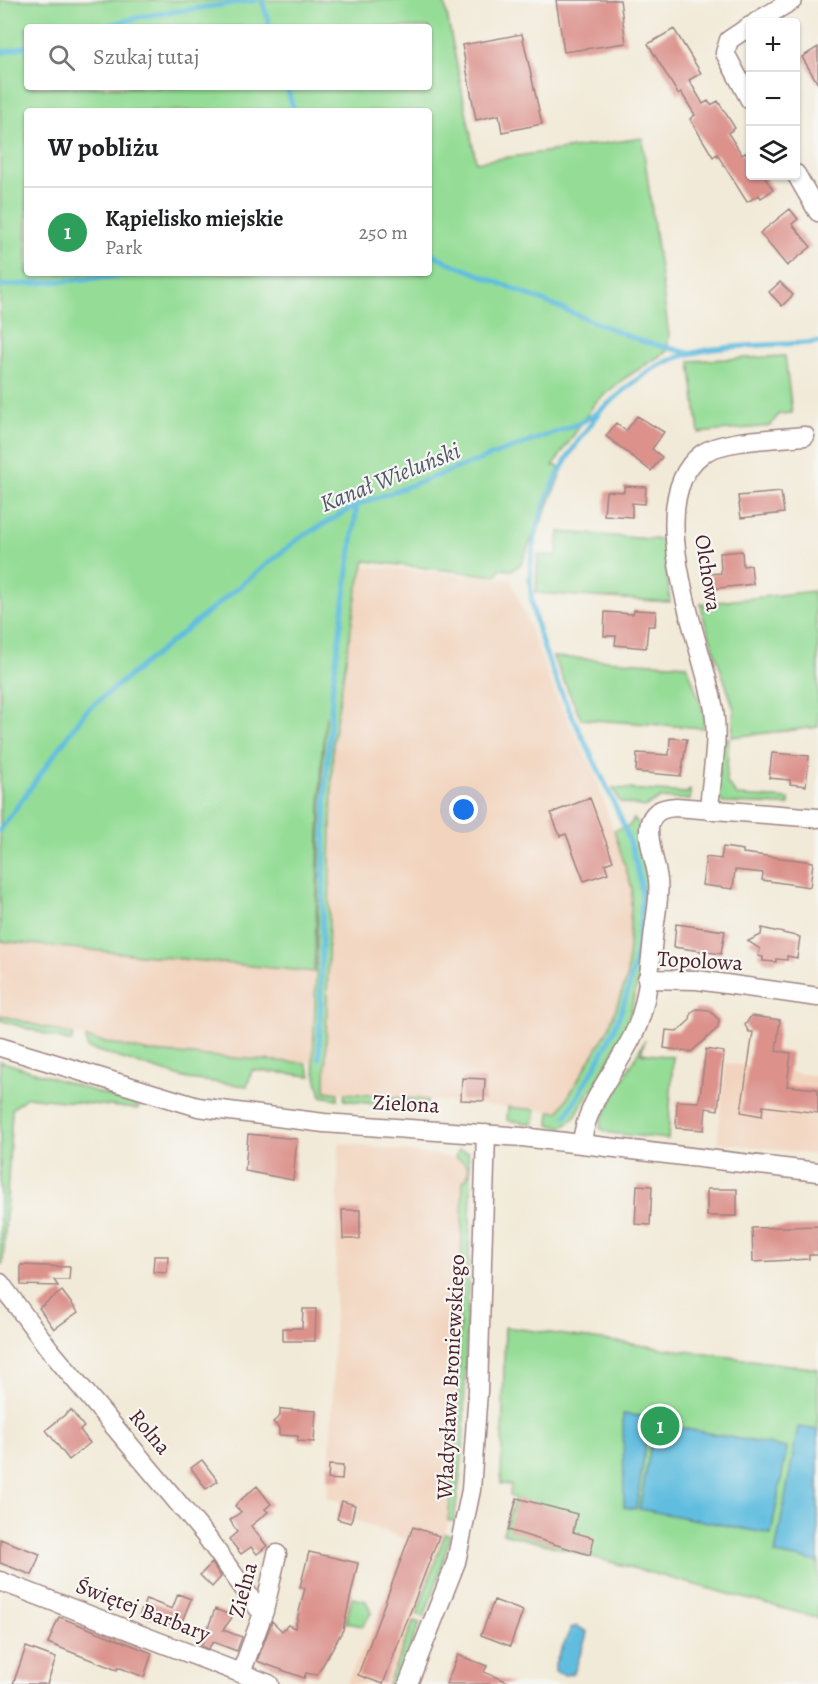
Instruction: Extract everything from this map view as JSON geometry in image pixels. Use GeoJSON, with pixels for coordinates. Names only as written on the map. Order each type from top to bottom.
{"type":"FeatureCollection","features":[{"type":"Feature","properties":{"kind":"street"},"geometry":{"type":"LineString","coordinates":[[763,18],[793,0]]}},
{"type":"Feature","properties":{"kind":"street"},"geometry":{"type":"LineString","coordinates":[[746,29],[729,40],[725,53],[746,92]]}},
{"type":"Feature","properties":{"kind":"street"},"geometry":{"type":"LineString","coordinates":[[800,179],[813,191],[818,212]]}},
{"type":"Feature","properties":{"kind":"street","name":"Olchowa"},"geometry":{"type":"LineString","coordinates":[[710,810],[715,714],[680,577],[676,519],[679,484],[693,463],[713,448],[805,436]]}},
{"type":"Feature","properties":{"kind":"street"},"geometry":{"type":"LineString","coordinates":[[647,979],[658,888],[649,824],[652,816],[667,808],[818,818]]}},
{"type":"Feature","properties":{"kind":"street","name":"Topolowa"},"geometry":{"type":"LineString","coordinates":[[582,1144],[585,1125],[638,1024],[647,979],[697,980],[818,997]]}},
{"type":"Feature","properties":{"kind":"street","name":"Zielona"},"geometry":{"type":"LineString","coordinates":[[0,1047],[198,1107],[324,1123],[486,1134],[582,1144],[818,1172]]}},
{"type":"Feature","properties":{"kind":"street","name":"Władysława Broniewskiego"},"geometry":{"type":"LineString","coordinates":[[408,1684],[456,1562],[471,1490],[478,1391],[486,1134]]}},
{"type":"Feature","properties":{"kind":"street","name":"Rolna"},"geometry":{"type":"LineString","coordinates":[[0,1282],[50,1350],[205,1535],[258,1608],[264,1611]]}},
{"type":"Feature","properties":{"kind":"street","name":"Zielna"},"geometry":{"type":"LineString","coordinates":[[241,1673],[264,1611],[277,1554]]}},
{"type":"Feature","properties":{"kind":"street","name":"Świętej Barbary"},"geometry":{"type":"LineString","coordinates":[[0,1581],[269,1684]]}},
{"type":"Feature","properties":{"kind":"shaded area"},"geometry":{"type":"Polygon","coordinates":[[[365,566],[511,580],[557,698],[594,771],[632,889],[627,978],[608,1030],[559,1112],[326,1091],[334,741],[358,592],[365,566]]]}},
{"type":"Feature","properties":{"kind":"shaded area"},"geometry":{"type":"Polygon","coordinates":[[[0,941],[314,972],[312,1062],[150,1052],[0,1014],[0,941]]]}},
{"type":"Feature","properties":{"kind":"shaded area"},"geometry":{"type":"Polygon","coordinates":[[[726,1063],[818,1076],[818,1155],[717,1142],[726,1063]]]}},
{"type":"Feature","properties":{"kind":"shaded area"},"geometry":{"type":"Polygon","coordinates":[[[339,1143],[458,1158],[469,1168],[462,1247],[458,1419],[447,1526],[426,1593],[388,1684],[346,1684],[376,1621],[405,1539],[355,1520],[358,1506],[327,1498],[332,1417],[339,1143]]]}},
{"type":"Feature","properties":{"kind":"green space"},"geometry":{"type":"Polygon","coordinates":[[[0,0],[444,0],[476,162],[642,138],[669,336],[667,351],[622,380],[595,403],[553,466],[557,466],[562,471],[539,528],[521,564],[512,570],[500,569],[496,576],[365,561],[357,591],[333,741],[325,1091],[338,1093],[338,1099],[321,1096],[313,1063],[326,716],[322,754],[314,972],[0,941],[0,0]]]}},
{"type":"Feature","properties":{"kind":"green space"},"geometry":{"type":"Polygon","coordinates":[[[785,356],[792,413],[779,414],[770,426],[699,433],[690,361],[785,356]]]}},
{"type":"Feature","properties":{"kind":"green space"},"geometry":{"type":"Polygon","coordinates":[[[559,532],[663,540],[670,602],[536,593],[538,555],[557,556],[559,532]]]}},
{"type":"Feature","properties":{"kind":"green space"},"geometry":{"type":"Polygon","coordinates":[[[813,591],[818,640],[818,727],[732,737],[734,709],[701,604],[813,591]]]}},
{"type":"Feature","properties":{"kind":"green space"},"geometry":{"type":"Polygon","coordinates":[[[553,657],[687,665],[704,714],[703,728],[581,719],[553,657]]]}},
{"type":"Feature","properties":{"kind":"green space"},"geometry":{"type":"Polygon","coordinates":[[[720,738],[729,738],[726,782],[738,796],[789,799],[789,805],[723,803],[718,794],[720,738]]]}},
{"type":"Feature","properties":{"kind":"green space"},"geometry":{"type":"Polygon","coordinates":[[[613,788],[686,793],[690,790],[690,800],[660,798],[645,807],[620,802],[613,788]]]}},
{"type":"Feature","properties":{"kind":"green space"},"geometry":{"type":"Polygon","coordinates":[[[634,819],[639,824],[649,887],[640,971],[628,1024],[593,1090],[591,1089],[574,1118],[563,1127],[549,1125],[550,1111],[559,1112],[608,1030],[627,978],[632,889],[614,830],[629,826],[634,819]]]}},
{"type":"Feature","properties":{"kind":"green space"},"geometry":{"type":"Polygon","coordinates":[[[0,1015],[73,1035],[71,1042],[0,1020],[0,1015]]]}},
{"type":"Feature","properties":{"kind":"green space"},"geometry":{"type":"Polygon","coordinates":[[[86,1038],[150,1052],[306,1063],[311,1076],[252,1070],[247,1086],[188,1079],[87,1048],[86,1038]]]}},
{"type":"Feature","properties":{"kind":"green space"},"geometry":{"type":"Polygon","coordinates":[[[645,1040],[641,1053],[673,1057],[668,1139],[609,1133],[600,1128],[602,1118],[645,1040]]]}},
{"type":"Feature","properties":{"kind":"green space"},"geometry":{"type":"Polygon","coordinates":[[[0,1061],[140,1106],[137,1109],[27,1097],[12,1109],[3,1264],[0,1264],[0,1061]]]}},
{"type":"Feature","properties":{"kind":"green space"},"geometry":{"type":"Polygon","coordinates":[[[345,1093],[428,1100],[424,1110],[344,1100],[345,1093]]]}},
{"type":"Feature","properties":{"kind":"green space"},"geometry":{"type":"Polygon","coordinates":[[[508,1107],[536,1110],[533,1124],[507,1120],[508,1107]]]}},
{"type":"Feature","properties":{"kind":"green space"},"geometry":{"type":"Polygon","coordinates":[[[459,1150],[468,1152],[471,1185],[463,1450],[454,1521],[448,1521],[458,1419],[463,1181],[467,1178],[469,1168],[455,1157],[459,1150]]]}},
{"type":"Feature","properties":{"kind":"green space"},"geometry":{"type":"Polygon","coordinates":[[[505,1327],[818,1369],[818,1618],[503,1533],[515,1498],[510,1495],[511,1485],[501,1484],[505,1327]]]}},
{"type":"Feature","properties":{"kind":"green space"},"geometry":{"type":"Polygon","coordinates":[[[445,1534],[450,1535],[439,1576],[424,1617],[417,1614],[445,1534]]]}},
{"type":"Feature","properties":{"kind":"green space"},"geometry":{"type":"Polygon","coordinates":[[[352,1598],[366,1601],[371,1613],[363,1626],[346,1623],[352,1598]]]}},
{"type":"Feature","properties":{"kind":"green space"},"geometry":{"type":"Polygon","coordinates":[[[414,1621],[420,1623],[395,1684],[388,1684],[414,1621]]]}},
{"type":"Feature","properties":{"kind":"water"},"geometry":{"type":"Polygon","coordinates":[[[623,1414],[650,1417],[636,1509],[624,1507],[623,1414]]]}},
{"type":"Feature","properties":{"kind":"water"},"geometry":{"type":"Polygon","coordinates":[[[655,1423],[787,1448],[771,1534],[639,1509],[655,1423]]]}},
{"type":"Feature","properties":{"kind":"water"},"geometry":{"type":"Polygon","coordinates":[[[798,1427],[818,1430],[818,1562],[775,1554],[798,1427]]]}},
{"type":"Feature","properties":{"kind":"water"},"geometry":{"type":"Polygon","coordinates":[[[577,1626],[587,1632],[574,1673],[565,1675],[555,1672],[555,1664],[571,1628],[577,1626]]]}},
{"type":"Feature","properties":{"kind":"building"},"geometry":{"type":"Polygon","coordinates":[[[556,0],[620,0],[626,43],[564,52],[556,0]]]}},
{"type":"Feature","properties":{"kind":"building"},"geometry":{"type":"Polygon","coordinates":[[[674,29],[701,73],[689,80],[703,104],[708,101],[711,105],[718,101],[735,128],[728,133],[742,155],[746,152],[746,180],[767,180],[773,190],[761,198],[759,195],[747,202],[717,154],[713,157],[690,119],[695,115],[681,92],[678,94],[648,44],[674,29]]]}},
{"type":"Feature","properties":{"kind":"building"},"geometry":{"type":"Polygon","coordinates":[[[522,34],[542,124],[502,132],[499,115],[476,120],[462,45],[522,34]]]}},
{"type":"Feature","properties":{"kind":"building"},"geometry":{"type":"Polygon","coordinates":[[[818,47],[818,84],[802,57],[818,47]]]}},
{"type":"Feature","properties":{"kind":"building"},"geometry":{"type":"Polygon","coordinates":[[[790,209],[798,219],[792,224],[811,247],[787,266],[760,233],[790,209]]]}},
{"type":"Feature","properties":{"kind":"building"},"geometry":{"type":"Polygon","coordinates":[[[780,282],[793,295],[782,306],[769,292],[780,282]]]}},
{"type":"Feature","properties":{"kind":"building"},"geometry":{"type":"Polygon","coordinates":[[[637,416],[664,432],[652,449],[662,457],[651,471],[606,436],[616,423],[626,431],[637,416]]]}},
{"type":"Feature","properties":{"kind":"building"},"geometry":{"type":"Polygon","coordinates":[[[624,486],[646,487],[645,504],[632,503],[632,517],[604,515],[606,491],[624,492],[624,486]]]}},
{"type":"Feature","properties":{"kind":"building"},"geometry":{"type":"Polygon","coordinates":[[[781,492],[784,513],[741,518],[738,496],[781,492]]]}},
{"type":"Feature","properties":{"kind":"building"},"geometry":{"type":"Polygon","coordinates":[[[742,551],[743,566],[751,565],[753,584],[712,589],[710,574],[721,573],[720,553],[742,551]]]}},
{"type":"Feature","properties":{"kind":"building"},"geometry":{"type":"Polygon","coordinates":[[[634,610],[656,611],[655,626],[648,626],[646,648],[615,645],[616,636],[604,636],[605,612],[633,614],[634,610]]]}},
{"type":"Feature","properties":{"kind":"building"},"geometry":{"type":"Polygon","coordinates":[[[670,738],[687,739],[681,776],[636,772],[637,753],[669,755],[670,738]]]}},
{"type":"Feature","properties":{"kind":"building"},"geometry":{"type":"Polygon","coordinates":[[[772,753],[809,756],[806,786],[790,784],[790,780],[769,778],[772,753]]]}},
{"type":"Feature","properties":{"kind":"building"},"geometry":{"type":"Polygon","coordinates":[[[590,798],[613,861],[605,864],[608,873],[584,881],[566,834],[560,836],[551,813],[590,798]]]}},
{"type":"Feature","properties":{"kind":"building"},"geometry":{"type":"Polygon","coordinates":[[[723,847],[743,850],[743,853],[813,862],[810,887],[762,880],[763,873],[735,870],[733,889],[702,885],[706,857],[721,859],[723,847]]]}},
{"type":"Feature","properties":{"kind":"building"},"geometry":{"type":"Polygon","coordinates":[[[676,924],[725,931],[721,954],[674,947],[676,924]]]}},
{"type":"Feature","properties":{"kind":"building"},"geometry":{"type":"Polygon","coordinates":[[[762,928],[800,937],[797,958],[787,956],[787,960],[763,961],[763,957],[758,956],[760,949],[748,941],[761,935],[762,928]]]}},
{"type":"Feature","properties":{"kind":"building"},"geometry":{"type":"Polygon","coordinates":[[[696,1009],[709,1010],[719,1020],[718,1028],[691,1052],[664,1048],[666,1030],[678,1031],[690,1020],[691,1013],[696,1009]]]}},
{"type":"Feature","properties":{"kind":"building"},"geometry":{"type":"Polygon","coordinates":[[[751,1016],[780,1020],[776,1051],[791,1053],[787,1086],[818,1089],[818,1113],[763,1106],[762,1116],[741,1112],[753,1032],[749,1032],[745,1025],[751,1016]]]}},
{"type":"Feature","properties":{"kind":"building"},"geometry":{"type":"Polygon","coordinates":[[[706,1049],[724,1052],[718,1110],[706,1108],[704,1130],[676,1128],[677,1101],[699,1102],[706,1049]]]}},
{"type":"Feature","properties":{"kind":"building"},"geometry":{"type":"Polygon","coordinates":[[[462,1078],[485,1079],[484,1101],[461,1100],[462,1078]]]}},
{"type":"Feature","properties":{"kind":"building"},"geometry":{"type":"Polygon","coordinates":[[[248,1134],[297,1139],[293,1180],[245,1171],[248,1134]]]}},
{"type":"Feature","properties":{"kind":"building"},"geometry":{"type":"Polygon","coordinates":[[[637,1185],[652,1186],[650,1225],[635,1224],[637,1185]]]}},
{"type":"Feature","properties":{"kind":"building"},"geometry":{"type":"Polygon","coordinates":[[[707,1189],[737,1189],[737,1216],[707,1216],[707,1189]]]}},
{"type":"Feature","properties":{"kind":"building"},"geometry":{"type":"Polygon","coordinates":[[[342,1210],[360,1210],[360,1239],[343,1239],[342,1210]]]}},
{"type":"Feature","properties":{"kind":"building"},"geometry":{"type":"Polygon","coordinates":[[[818,1226],[818,1255],[809,1255],[809,1259],[753,1262],[752,1228],[818,1226]]]}},
{"type":"Feature","properties":{"kind":"building"},"geometry":{"type":"Polygon","coordinates":[[[154,1256],[168,1256],[167,1273],[153,1272],[154,1256]]]}},
{"type":"Feature","properties":{"kind":"building"},"geometry":{"type":"Polygon","coordinates":[[[21,1265],[70,1267],[69,1280],[54,1280],[58,1286],[21,1285],[21,1265]]]}},
{"type":"Feature","properties":{"kind":"building"},"geometry":{"type":"Polygon","coordinates":[[[62,1291],[78,1312],[54,1329],[39,1308],[62,1291]]]}},
{"type":"Feature","properties":{"kind":"building"},"geometry":{"type":"Polygon","coordinates":[[[303,1309],[316,1309],[315,1341],[283,1341],[283,1328],[302,1328],[303,1309]]]}},
{"type":"Feature","properties":{"kind":"building"},"geometry":{"type":"Polygon","coordinates":[[[280,1409],[316,1411],[314,1442],[298,1441],[298,1436],[279,1435],[279,1428],[273,1422],[280,1416],[280,1409]]]}},
{"type":"Feature","properties":{"kind":"building"},"geometry":{"type":"Polygon","coordinates":[[[71,1410],[84,1427],[80,1430],[90,1443],[69,1460],[46,1430],[71,1410]]]}},
{"type":"Feature","properties":{"kind":"building"},"geometry":{"type":"Polygon","coordinates":[[[202,1460],[218,1481],[206,1489],[191,1468],[202,1460]]]}},
{"type":"Feature","properties":{"kind":"building"},"geometry":{"type":"Polygon","coordinates":[[[329,1465],[343,1466],[342,1480],[328,1479],[329,1465]]]}},
{"type":"Feature","properties":{"kind":"building"},"geometry":{"type":"Polygon","coordinates":[[[257,1486],[271,1504],[265,1509],[268,1512],[251,1526],[267,1546],[257,1554],[251,1547],[241,1554],[229,1539],[237,1532],[230,1520],[241,1512],[235,1506],[238,1502],[257,1486]]]}},
{"type":"Feature","properties":{"kind":"building"},"geometry":{"type":"Polygon","coordinates":[[[517,1498],[577,1514],[573,1532],[594,1538],[590,1555],[508,1530],[517,1498]]]}},
{"type":"Feature","properties":{"kind":"building"},"geometry":{"type":"Polygon","coordinates":[[[342,1501],[355,1505],[351,1523],[337,1519],[342,1501]]]}},
{"type":"Feature","properties":{"kind":"building"},"geometry":{"type":"Polygon","coordinates":[[[413,1527],[439,1536],[383,1684],[358,1675],[413,1527]]]}},
{"type":"Feature","properties":{"kind":"building"},"geometry":{"type":"Polygon","coordinates":[[[0,1539],[40,1554],[32,1575],[0,1563],[0,1539]]]}},
{"type":"Feature","properties":{"kind":"building"},"geometry":{"type":"Polygon","coordinates":[[[309,1552],[358,1563],[343,1630],[317,1675],[306,1673],[304,1678],[257,1661],[272,1621],[282,1631],[288,1625],[295,1628],[305,1588],[300,1587],[309,1552]]]}},
{"type":"Feature","properties":{"kind":"building"},"geometry":{"type":"Polygon","coordinates":[[[212,1563],[221,1577],[212,1587],[200,1575],[212,1563]]]}},
{"type":"Feature","properties":{"kind":"building"},"geometry":{"type":"Polygon","coordinates":[[[178,1594],[191,1599],[179,1629],[140,1614],[146,1599],[172,1609],[178,1594]]]}},
{"type":"Feature","properties":{"kind":"building"},"geometry":{"type":"Polygon","coordinates":[[[494,1600],[523,1611],[510,1646],[481,1635],[494,1600]]]}},
{"type":"Feature","properties":{"kind":"building"},"geometry":{"type":"Polygon","coordinates":[[[215,1609],[233,1616],[223,1630],[242,1637],[237,1651],[213,1642],[208,1649],[201,1646],[215,1609]]]}},
{"type":"Feature","properties":{"kind":"building"},"geometry":{"type":"Polygon","coordinates":[[[59,1617],[152,1653],[144,1677],[118,1667],[117,1670],[48,1643],[59,1617]]]}},
{"type":"Feature","properties":{"kind":"building"},"geometry":{"type":"Polygon","coordinates":[[[26,1647],[56,1658],[47,1684],[13,1684],[26,1647]]]}},
{"type":"Feature","properties":{"kind":"building"},"geometry":{"type":"Polygon","coordinates":[[[458,1655],[487,1666],[484,1672],[513,1684],[446,1684],[458,1655]]]}},
{"type":"Feature","properties":{"kind":"waterway"},"geometry":{"type":"LineString","coordinates":[[113,24],[144,16],[256,0]]}},
{"type":"Feature","properties":{"kind":"waterway"},"geometry":{"type":"LineString","coordinates":[[262,0],[269,24]]}},
{"type":"Feature","properties":{"kind":"waterway"},"geometry":{"type":"LineString","coordinates":[[0,53],[24,47]]}},
{"type":"Feature","properties":{"kind":"waterway"},"geometry":{"type":"LineString","coordinates":[[288,90],[293,108]]}},
{"type":"Feature","properties":{"kind":"waterway"},"geometry":{"type":"LineString","coordinates":[[432,254],[641,341],[689,353]]}},
{"type":"Feature","properties":{"kind":"waterway"},"geometry":{"type":"LineString","coordinates":[[0,286],[125,276]]}},
{"type":"Feature","properties":{"kind":"waterway","name":"Kanał Wieluński"},"geometry":{"type":"LineString","coordinates":[[0,830],[86,711],[298,539],[357,505],[578,424],[600,411],[646,373],[674,359],[714,349],[818,342]]}},
{"type":"Feature","properties":{"kind":"waterway"},"geometry":{"type":"LineString","coordinates":[[566,1116],[602,1053],[621,1012],[634,967],[642,903],[637,865],[627,833],[547,658],[535,618],[531,591],[531,563],[535,536],[543,509],[567,459],[599,414]]}},
{"type":"Feature","properties":{"kind":"waterway"},"geometry":{"type":"LineString","coordinates":[[319,1059],[326,781],[333,683],[357,505]]}},
{"type":"Feature","properties":{"kind":"place","name":"Kąpielisko miejskie"},"geometry":{"type":"Point","coordinates":[660,1426]}}]}
